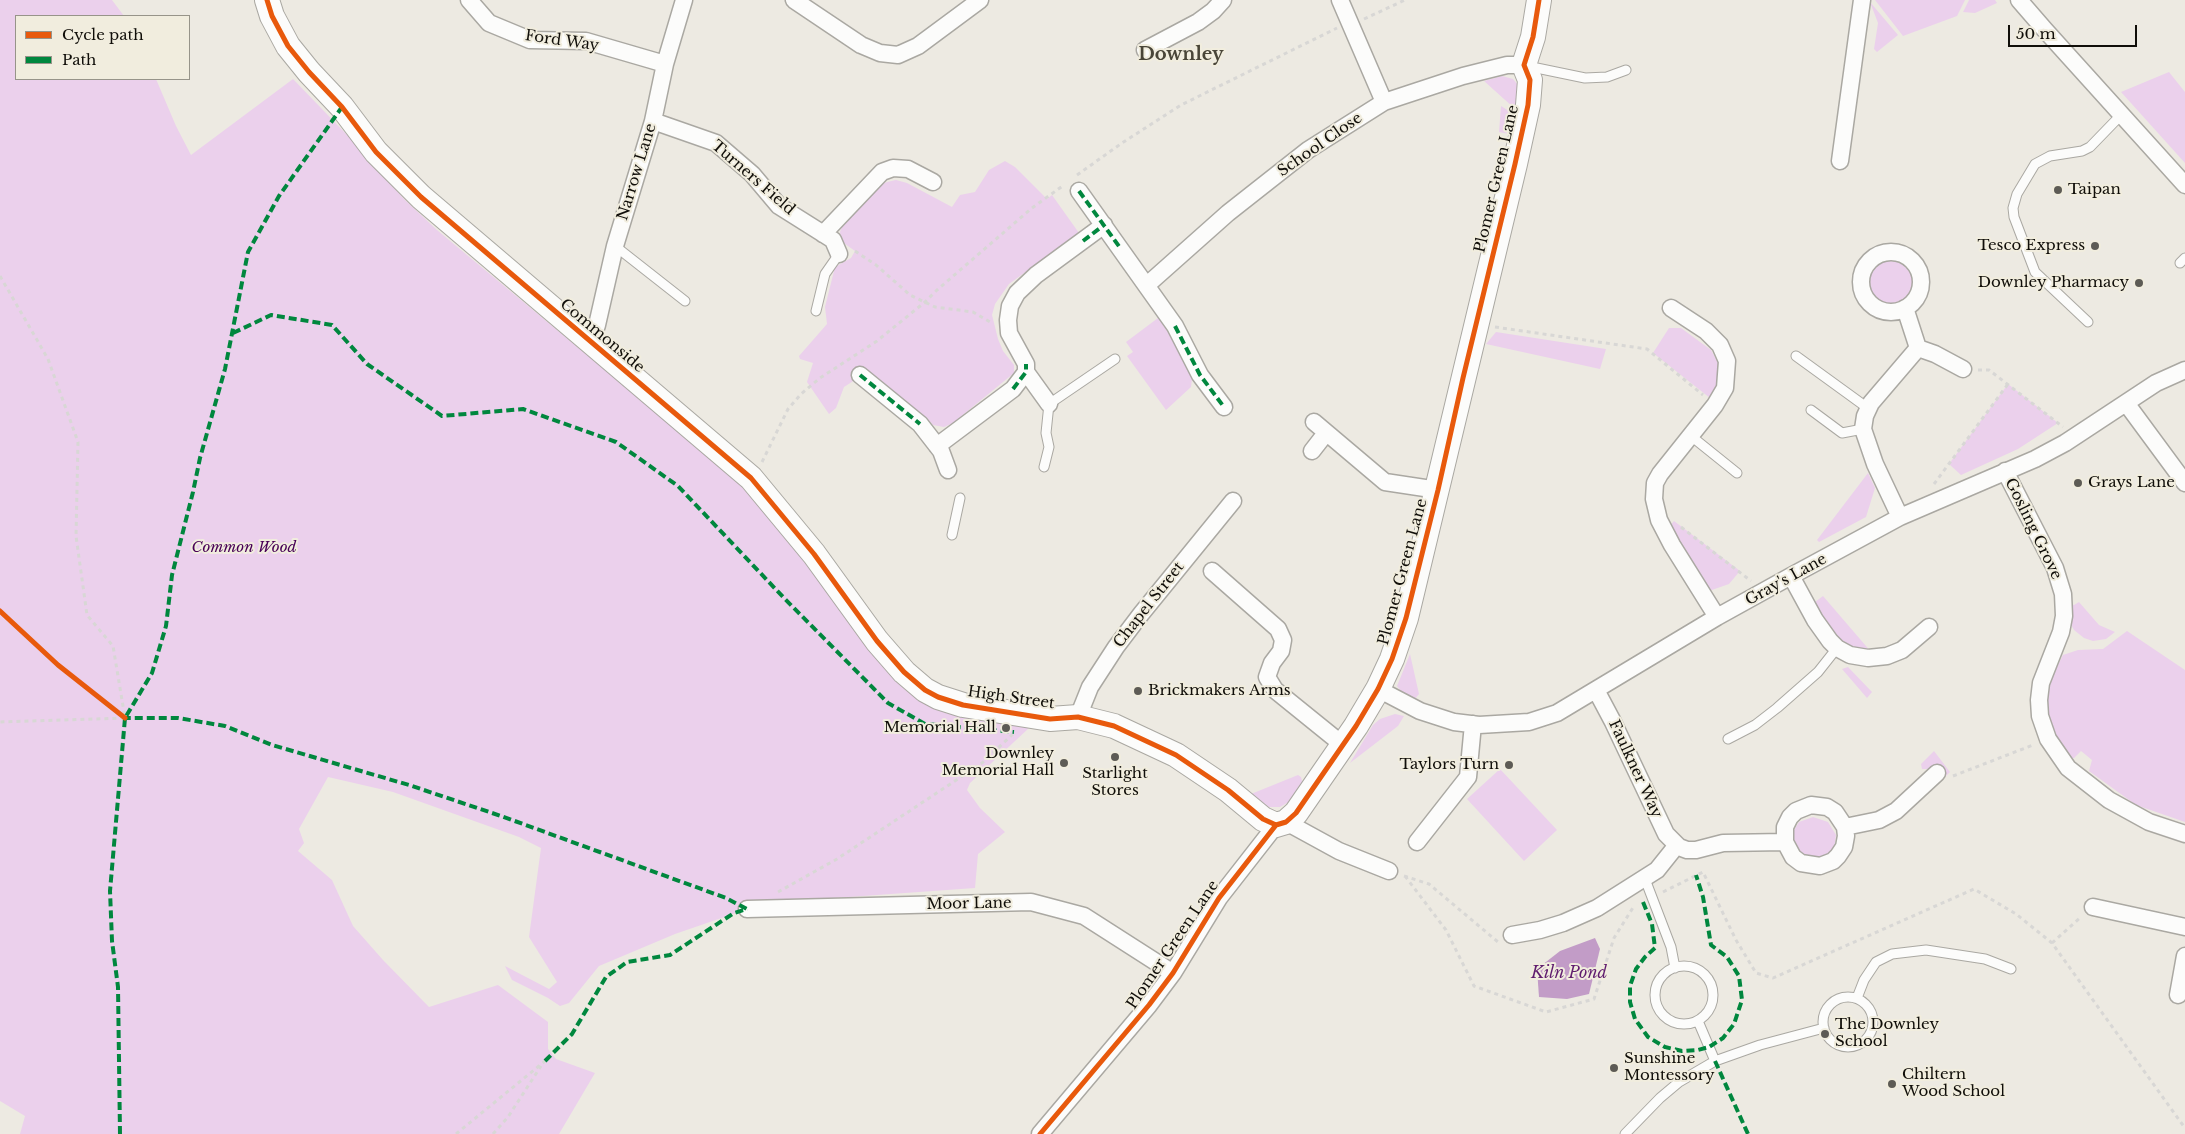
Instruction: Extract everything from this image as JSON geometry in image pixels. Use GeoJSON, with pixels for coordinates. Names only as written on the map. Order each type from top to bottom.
{"type":"FeatureCollection","features":[{"type":"Feature","properties":{"kind":"street","name":"Commonside"},"geometry":{"type":"LineString","coordinates":[[267,0],[272,16],[288,46],[309,72],[342,107],[376,152],[421,198],[754,482],[814,554],[877,642],[904,672],[925,690]]}},
{"type":"Feature","properties":{"kind":"street","name":"Ford Way"},"geometry":{"type":"LineString","coordinates":[[469,0],[489,24],[530,40],[586,41],[666,64]]}},
{"type":"Feature","properties":{"kind":"street","name":"Narrow Lane"},"geometry":{"type":"LineString","coordinates":[[591,343],[597,325],[615,246],[653,121],[666,64],[684,0]]}},
{"type":"Feature","properties":{"kind":"street"},"geometry":{"type":"LineString","coordinates":[[794,0],[861,45],[880,53],[898,55],[918,46],[980,0]]}},
{"type":"Feature","properties":{"kind":"street"},"geometry":{"type":"LineString","coordinates":[[1145,50],[1198,22],[1213,11],[1222,0]]}},
{"type":"Feature","properties":{"kind":"street"},"geometry":{"type":"LineString","coordinates":[[1340,0],[1384,102]]}},
{"type":"Feature","properties":{"kind":"street"},"geometry":{"type":"LineString","coordinates":[[1524,65],[1533,37],[1539,0]]}},
{"type":"Feature","properties":{"kind":"street"},"geometry":{"type":"LineString","coordinates":[[1840,162],[1862,0]]}},
{"type":"Feature","properties":{"kind":"street"},"geometry":{"type":"LineString","coordinates":[[2019,0],[2185,185]]}},
{"type":"Feature","properties":{"kind":"street","name":"School Close"},"geometry":{"type":"LineString","coordinates":[[1147,285],[1228,213],[1308,150],[1384,102],[1462,76],[1507,65],[1524,65]]}},
{"type":"Feature","properties":{"kind":"street","name":"Plomer Green Lane"},"geometry":{"type":"LineString","coordinates":[[1040,1134],[1136,1022],[1173,973],[1219,898],[1281,823],[1296,812],[1344,745],[1378,689],[1392,659],[1406,618],[1438,490],[1528,105],[1530,80],[1524,65]]}},
{"type":"Feature","properties":{"kind":"street","name":"Turners Field"},"geometry":{"type":"LineString","coordinates":[[653,121],[716,143],[752,174],[780,206],[832,243]]}},
{"type":"Feature","properties":{"kind":"street"},"geometry":{"type":"LineString","coordinates":[[832,243],[882,172],[894,168],[908,170],[933,182]]}},
{"type":"Feature","properties":{"kind":"street"},"geometry":{"type":"LineString","coordinates":[[1079,191],[1175,326],[1200,375],[1224,407]]}},
{"type":"Feature","properties":{"kind":"street"},"geometry":{"type":"LineString","coordinates":[[1049,404],[1026,372],[1026,364],[1009,333],[1010,306],[1017,293],[1036,275],[1104,225]]}},
{"type":"Feature","properties":{"kind":"street"},"geometry":{"type":"LineString","coordinates":[[1671,308],[1706,331],[1720,345],[1728,361],[1725,388],[1715,405],[1655,482],[1654,499],[1659,520],[1672,544],[1718,617]]}},
{"type":"Feature","properties":{"kind":"street"},"geometry":{"type":"LineString","coordinates":[[1905,308],[1918,348]]}},
{"type":"Feature","properties":{"kind":"street"},"geometry":{"type":"LineString","coordinates":[[1918,348],[1935,354],[1963,369]]}},
{"type":"Feature","properties":{"kind":"street"},"geometry":{"type":"LineString","coordinates":[[1900,517],[1875,464],[1864,429],[1865,416],[1868,409],[1918,348]]}},
{"type":"Feature","properties":{"kind":"street","name":"Gray's Lane"},"geometry":{"type":"LineString","coordinates":[[1378,689],[1420,711],[1454,722],[1473,724],[1529,722],[1557,713],[1718,617],[1791,576],[1900,517],[2035,459],[2075,437],[2156,383],[2185,370]]}},
{"type":"Feature","properties":{"kind":"street"},"geometry":{"type":"LineString","coordinates":[[937,446],[1013,389],[1026,372]]}},
{"type":"Feature","properties":{"kind":"street"},"geometry":{"type":"LineString","coordinates":[[860,374],[920,424],[937,446],[949,472]]}},
{"type":"Feature","properties":{"kind":"street"},"geometry":{"type":"LineString","coordinates":[[2126,403],[2185,484]]}},
{"type":"Feature","properties":{"kind":"street"},"geometry":{"type":"LineString","coordinates":[[1312,451],[1320,428],[1385,482],[1438,490]]}},
{"type":"Feature","properties":{"kind":"street","name":"Gosling Grove"},"geometry":{"type":"LineString","coordinates":[[2004,472],[2055,568],[2063,594],[2064,616],[2061,632],[2041,683],[2039,700],[2040,716],[2048,739],[2068,768],[2109,800],[2149,822],[2185,834]]}},
{"type":"Feature","properties":{"kind":"street","name":"Chapel Street"},"geometry":{"type":"LineString","coordinates":[[1078,716],[1090,687],[1116,647],[1233,501]]}},
{"type":"Feature","properties":{"kind":"street"},"geometry":{"type":"LineString","coordinates":[[1212,571],[1278,629],[1283,640],[1282,646],[1267,677],[1275,690],[1344,745]]}},
{"type":"Feature","properties":{"kind":"street"},"geometry":{"type":"LineString","coordinates":[[1791,576],[1815,620],[1837,648],[1850,655],[1887,656],[1902,650],[1929,627]]}},
{"type":"Feature","properties":{"kind":"street","name":"High Street"},"geometry":{"type":"LineString","coordinates":[[925,690],[938,697],[963,705],[1050,719],[1078,716],[1114,726],[1176,755],[1228,790],[1263,819],[1281,823]]}},
{"type":"Feature","properties":{"kind":"street","name":"Faulkner Way"},"geometry":{"type":"LineString","coordinates":[[1596,690],[1666,834],[1677,845]]}},
{"type":"Feature","properties":{"kind":"street"},"geometry":{"type":"LineString","coordinates":[[1417,842],[1468,777],[1473,724]]}},
{"type":"Feature","properties":{"kind":"street"},"geometry":{"type":"LineString","coordinates":[[1845,827],[1871,822],[1888,816],[1937,773]]}},
{"type":"Feature","properties":{"kind":"street"},"geometry":{"type":"LineString","coordinates":[[1810,805],[1826,807],[1834,812],[1845,827],[1844,847],[1833,861],[1820,866],[1801,863],[1793,857],[1785,842],[1786,826],[1790,817],[1796,811],[1810,805]]}},
{"type":"Feature","properties":{"kind":"street"},"geometry":{"type":"LineString","coordinates":[[1281,823],[1340,851],[1397,874]]}},
{"type":"Feature","properties":{"kind":"street"},"geometry":{"type":"LineString","coordinates":[[1506,939],[1563,923],[1597,908],[1646,879],[1657,870],[1677,845],[1687,850],[1696,850],[1723,843],[1785,842]]}},
{"type":"Feature","properties":{"kind":"street","name":"Moor Lane"},"geometry":{"type":"LineString","coordinates":[[747,909],[1031,902],[1084,916],[1173,973]]}},
{"type":"Feature","properties":{"kind":"street"},"geometry":{"type":"LineString","coordinates":[[2093,907],[2185,927]]}},
{"type":"Feature","properties":{"kind":"street"},"geometry":{"type":"LineString","coordinates":[[2178,995],[2185,956]]}},
{"type":"Feature","properties":{"kind":"lane"},"geometry":{"type":"LineString","coordinates":[[1524,65],[1586,78],[1606,77],[1626,70]]}},
{"type":"Feature","properties":{"kind":"lane"},"geometry":{"type":"LineString","coordinates":[[2088,322],[2036,272],[2014,217],[2013,208],[2020,188],[2035,164],[2050,156],[2082,152],[2090,147],[2121,115]]}},
{"type":"Feature","properties":{"kind":"lane"},"geometry":{"type":"LineString","coordinates":[[816,311],[832,243]]}},
{"type":"Feature","properties":{"kind":"lane"},"geometry":{"type":"LineString","coordinates":[[615,246],[685,301]]}},
{"type":"Feature","properties":{"kind":"lane"},"geometry":{"type":"LineString","coordinates":[[1796,356],[1868,409]]}},
{"type":"Feature","properties":{"kind":"lane"},"geometry":{"type":"LineString","coordinates":[[1044,466],[1049,447],[1046,433],[1049,404],[1115,359]]}},
{"type":"Feature","properties":{"kind":"lane"},"geometry":{"type":"LineString","coordinates":[[1811,410],[1842,433],[1864,429]]}},
{"type":"Feature","properties":{"kind":"lane"},"geometry":{"type":"LineString","coordinates":[[1690,436],[1737,473]]}},
{"type":"Feature","properties":{"kind":"lane"},"geometry":{"type":"LineString","coordinates":[[952,535],[960,498]]}},
{"type":"Feature","properties":{"kind":"lane"},"geometry":{"type":"LineString","coordinates":[[1728,739],[1755,725],[1777,708],[1818,672],[1837,648]]}},
{"type":"Feature","properties":{"kind":"lane"},"geometry":{"type":"LineString","coordinates":[[1646,879],[1654,896],[1671,947],[1675,968]]}},
{"type":"Feature","properties":{"kind":"lane"},"geometry":{"type":"LineString","coordinates":[[1857,998],[1864,980],[1876,962],[1892,954],[1926,950],[1985,959],[2011,969]]}},
{"type":"Feature","properties":{"kind":"lane"},"geometry":{"type":"LineString","coordinates":[[1675,968],[1692,968],[1706,977],[1711,984],[1713,992],[1710,1009],[1698,1021],[1690,1024],[1674,1023],[1667,1019],[1657,1007],[1655,999],[1658,983],[1662,977],[1675,968]]}},
{"type":"Feature","properties":{"kind":"lane"},"geometry":{"type":"LineString","coordinates":[[1842,997],[1857,998],[1870,1009],[1873,1026],[1865,1041],[1849,1047],[1841,1046],[1833,1042],[1824,1028],[1823,1020],[1828,1006],[1842,997]]}},
{"type":"Feature","properties":{"kind":"lane"},"geometry":{"type":"LineString","coordinates":[[1698,1021],[1715,1061]]}},
{"type":"Feature","properties":{"kind":"lane"},"geometry":{"type":"LineString","coordinates":[[1625,1134],[1660,1098],[1679,1082],[1715,1061],[1760,1045],[1824,1028]]}},
{"type":"Feature","properties":{"kind":"path"},"geometry":{"type":"LineString","coordinates":[[754,482],[765,454],[782,421],[801,394],[820,378],[877,341],[925,302],[1032,208],[1122,143],[1181,105],[1350,22],[1365,18],[1405,0]]}},
{"type":"Feature","properties":{"kind":"path"},"geometry":{"type":"LineString","coordinates":[[832,243],[860,254],[910,295],[935,307],[973,312],[996,326]]}},
{"type":"Feature","properties":{"kind":"path"},"geometry":{"type":"LineString","coordinates":[[0,276],[48,360],[78,442],[76,536],[87,615],[113,646],[125,718],[0,722]]}},
{"type":"Feature","properties":{"kind":"path"},"geometry":{"type":"LineString","coordinates":[[1476,324],[1646,349],[1715,405]]}},
{"type":"Feature","properties":{"kind":"path"},"geometry":{"type":"LineString","coordinates":[[1963,369],[1989,370],[2075,437]]}},
{"type":"Feature","properties":{"kind":"path"},"geometry":{"type":"LineString","coordinates":[[1928,504],[1924,496],[2008,384]]}},
{"type":"Feature","properties":{"kind":"path"},"geometry":{"type":"LineString","coordinates":[[1656,506],[1740,571],[1753,582],[1760,593]]}},
{"type":"Feature","properties":{"kind":"path"},"geometry":{"type":"LineString","coordinates":[[747,909],[836,859],[982,764],[1029,716]]}},
{"type":"Feature","properties":{"kind":"path"},"geometry":{"type":"LineString","coordinates":[[1937,773],[1941,780],[2048,739]]}},
{"type":"Feature","properties":{"kind":"path"},"geometry":{"type":"LineString","coordinates":[[1654,896],[1703,872],[1736,940],[1756,973],[1773,978],[1974,889],[2016,914],[2052,942],[2185,1128]]}},
{"type":"Feature","properties":{"kind":"path"},"geometry":{"type":"LineString","coordinates":[[1397,874],[1446,930],[1474,986],[1546,1012],[1594,999],[1614,938],[1634,906],[1626,910]]}},
{"type":"Feature","properties":{"kind":"path"},"geometry":{"type":"LineString","coordinates":[[1397,874],[1429,884],[1506,939]]}},
{"type":"Feature","properties":{"kind":"path"},"geometry":{"type":"LineString","coordinates":[[2052,942],[2093,907]]}},
{"type":"Feature","properties":{"kind":"path"},"geometry":{"type":"LineString","coordinates":[[456,1134],[545,1061],[533,1076],[508,1117],[493,1134]]}},
{"type":"Feature","properties":{"kind":"green space","name":"Common Wood"},"geometry":{"type":"Polygon","coordinates":[[[0,0],[112,0],[123,15],[15,15],[15,80],[156,80],[191,155],[293,79],[349,137],[404,199],[437,230],[731,475],[945,710],[1029,728],[970,783],[967,790],[980,808],[1005,832],[978,854],[975,888],[765,903],[675,934],[599,966],[569,1003],[560,1006],[512,980],[505,966],[549,989],[557,982],[529,937],[541,848],[519,837],[393,792],[328,777],[299,829],[304,843],[298,851],[332,880],[353,926],[429,1007],[498,985],[548,1022],[548,1049],[556,1059],[595,1073],[559,1134],[20,1134],[25,1116],[0,1101],[0,0]]]}},
{"type":"Feature","properties":{"kind":"green space"},"geometry":{"type":"Polygon","coordinates":[[[1875,0],[1965,0],[1957,16],[1903,36],[1875,0]]]}},
{"type":"Feature","properties":{"kind":"green space"},"geometry":{"type":"Polygon","coordinates":[[[1969,0],[1995,0],[1997,3],[1975,13],[1963,12],[1969,0]]]}},
{"type":"Feature","properties":{"kind":"green space"},"geometry":{"type":"Polygon","coordinates":[[[1870,2],[1898,35],[1877,52],[1874,49],[1878,23],[1870,2]]]}},
{"type":"Feature","properties":{"kind":"green space"},"geometry":{"type":"Polygon","coordinates":[[[2169,72],[2185,92],[2185,163],[2121,92],[2169,72]]]}},
{"type":"Feature","properties":{"kind":"green space"},"geometry":{"type":"Polygon","coordinates":[[[1502,76],[1513,79],[1518,85],[1520,92],[1519,109],[1514,108],[1484,81],[1502,76]]]}},
{"type":"Feature","properties":{"kind":"green space"},"geometry":{"type":"Polygon","coordinates":[[[1501,106],[1517,116],[1510,134],[1499,132],[1501,106]]]}},
{"type":"Feature","properties":{"kind":"green space"},"geometry":{"type":"Polygon","coordinates":[[[1005,161],[1015,167],[1047,199],[1052,195],[1079,233],[1009,284],[995,304],[992,315],[998,339],[1003,351],[1014,365],[1014,373],[953,423],[944,427],[933,425],[926,417],[923,419],[869,371],[844,387],[836,408],[829,414],[807,382],[813,363],[800,359],[799,356],[827,324],[825,307],[835,267],[851,258],[855,251],[841,241],[840,232],[842,227],[881,185],[887,182],[896,180],[907,183],[952,207],[960,195],[975,192],[989,170],[1005,161]]]}},
{"type":"Feature","properties":{"kind":"green space"},"geometry":{"type":"Polygon","coordinates":[[[1895,261],[1907,267],[1912,275],[1912,293],[1907,301],[1899,306],[1885,307],[1873,301],[1868,293],[1867,279],[1873,267],[1881,262],[1895,261]]]}},
{"type":"Feature","properties":{"kind":"green space"},"geometry":{"type":"Polygon","coordinates":[[[1158,318],[1176,342],[1188,364],[1192,379],[1191,387],[1166,410],[1127,356],[1133,352],[1126,342],[1158,318]]]}},
{"type":"Feature","properties":{"kind":"green space"},"geometry":{"type":"Polygon","coordinates":[[[1669,328],[1681,328],[1711,350],[1718,363],[1718,377],[1715,393],[1710,398],[1653,353],[1669,328]]]}},
{"type":"Feature","properties":{"kind":"green space"},"geometry":{"type":"Polygon","coordinates":[[[1496,332],[1606,349],[1600,369],[1486,344],[1496,332]]]}},
{"type":"Feature","properties":{"kind":"green space"},"geometry":{"type":"Polygon","coordinates":[[[2008,384],[2058,423],[2018,449],[1961,475],[1949,464],[2008,384]]]}},
{"type":"Feature","properties":{"kind":"green space"},"geometry":{"type":"Polygon","coordinates":[[[1868,473],[1875,488],[1866,517],[1819,542],[1817,540],[1868,473]]]}},
{"type":"Feature","properties":{"kind":"green space"},"geometry":{"type":"Polygon","coordinates":[[[1674,521],[1740,571],[1729,584],[1709,591],[1668,528],[1674,521]]]}},
{"type":"Feature","properties":{"kind":"green space"},"geometry":{"type":"Polygon","coordinates":[[[1823,596],[1872,653],[1864,652],[1839,641],[1817,611],[1815,602],[1823,596]]]}},
{"type":"Feature","properties":{"kind":"green space"},"geometry":{"type":"Polygon","coordinates":[[[2079,602],[2099,625],[2115,632],[2106,639],[2093,641],[2084,638],[2074,630],[2069,621],[2070,604],[2074,605],[2079,602]]]}},
{"type":"Feature","properties":{"kind":"green space"},"geometry":{"type":"Polygon","coordinates":[[[2127,631],[2185,670],[2185,822],[2136,805],[2089,771],[2092,760],[2081,751],[2074,758],[2070,758],[2057,742],[2047,717],[2046,697],[2050,681],[2063,655],[2078,650],[2103,649],[2127,631]]]}},
{"type":"Feature","properties":{"kind":"green space"},"geometry":{"type":"Polygon","coordinates":[[[1410,654],[1419,694],[1414,700],[1406,697],[1397,686],[1410,654]]]}},
{"type":"Feature","properties":{"kind":"green space"},"geometry":{"type":"Polygon","coordinates":[[[1848,667],[1872,692],[1867,698],[1842,669],[1848,667]]]}},
{"type":"Feature","properties":{"kind":"green space"},"geometry":{"type":"Polygon","coordinates":[[[1395,714],[1404,716],[1398,726],[1350,763],[1373,725],[1380,719],[1395,714]]]}},
{"type":"Feature","properties":{"kind":"green space"},"geometry":{"type":"Polygon","coordinates":[[[1934,751],[1950,772],[1946,776],[1929,769],[1922,769],[1921,764],[1934,751]]]}},
{"type":"Feature","properties":{"kind":"green space"},"geometry":{"type":"Polygon","coordinates":[[[1500,769],[1557,830],[1524,861],[1467,799],[1500,769]]]}},
{"type":"Feature","properties":{"kind":"green space"},"geometry":{"type":"Polygon","coordinates":[[[1298,775],[1301,777],[1303,785],[1292,800],[1280,807],[1269,807],[1251,794],[1298,775]]]}},
{"type":"Feature","properties":{"kind":"green space"},"geometry":{"type":"Polygon","coordinates":[[[1813,817],[1828,822],[1836,835],[1834,849],[1824,860],[1797,856],[1791,835],[1799,822],[1813,817]]]}},
{"type":"Feature","properties":{"kind":"water","name":"Kiln Pond"},"geometry":{"type":"Polygon","coordinates":[[[1595,938],[1600,949],[1589,994],[1567,999],[1539,997],[1537,969],[1560,951],[1595,938]]]}},
{"type":"Feature","properties":{"kind":"marked path"},"geometry":{"type":"LineString","coordinates":[[120,1134],[118,987],[112,941],[110,891],[125,718],[152,673],[166,626],[172,575],[200,458],[225,369],[248,252],[279,196],[342,107]]}},
{"type":"Feature","properties":{"kind":"marked path"},"geometry":{"type":"LineString","coordinates":[[1079,191],[1121,249]]}},
{"type":"Feature","properties":{"kind":"marked path"},"geometry":{"type":"LineString","coordinates":[[1083,241],[1104,225]]}},
{"type":"Feature","properties":{"kind":"marked path"},"geometry":{"type":"LineString","coordinates":[[233,333],[271,315],[332,325],[367,364],[442,416],[523,409],[616,442],[678,486],[784,598],[888,703],[925,724],[1014,732]]}},
{"type":"Feature","properties":{"kind":"marked path"},"geometry":{"type":"LineString","coordinates":[[1175,326],[1200,375],[1224,407]]}},
{"type":"Feature","properties":{"kind":"marked path"},"geometry":{"type":"LineString","coordinates":[[1013,389],[1026,372],[1026,364]]}},
{"type":"Feature","properties":{"kind":"marked path"},"geometry":{"type":"LineString","coordinates":[[860,375],[920,424]]}},
{"type":"Feature","properties":{"kind":"marked path"},"geometry":{"type":"LineString","coordinates":[[123,717],[178,718],[225,726],[272,745],[409,785],[501,816],[726,898],[747,909]]}},
{"type":"Feature","properties":{"kind":"marked path"},"geometry":{"type":"LineString","coordinates":[[1643,902],[1652,924],[1655,948],[1636,969],[1630,986],[1630,1002],[1635,1019],[1648,1037],[1665,1047],[1682,1051],[1709,1047],[1723,1038],[1734,1024],[1742,1000],[1739,976],[1727,957],[1711,945],[1703,897],[1696,875]]}},
{"type":"Feature","properties":{"kind":"marked path"},"geometry":{"type":"LineString","coordinates":[[545,1061],[572,1034],[606,977],[627,962],[670,955],[734,913],[747,909]]}},
{"type":"Feature","properties":{"kind":"marked path"},"geometry":{"type":"LineString","coordinates":[[1715,1061],[1748,1134]]}},
{"type":"Feature","properties":{"kind":"cycle path"},"geometry":{"type":"LineString","coordinates":[[267,0],[272,16],[288,46],[309,72],[342,107],[376,152],[421,197],[751,478],[814,554],[877,641],[904,672],[925,690],[938,697],[963,705],[1050,719],[1078,717],[1114,726],[1176,755],[1228,790],[1263,819],[1276,825]]}},
{"type":"Feature","properties":{"kind":"cycle path"},"geometry":{"type":"LineString","coordinates":[[1040,1134],[1149,1005],[1173,973],[1219,898],[1276,825],[1286,822],[1296,813],[1356,726],[1378,689],[1392,659],[1406,618],[1438,490],[1515,164],[1528,105],[1530,80],[1524,65],[1533,37],[1539,0]]}},
{"type":"Feature","properties":{"kind":"cycle path"},"geometry":{"type":"LineString","coordinates":[[0,611],[58,665],[125,718]]}},
{"type":"Feature","properties":{"kind":"place","name":"Taipan"},"geometry":{"type":"Point","coordinates":[2058,190]}},
{"type":"Feature","properties":{"kind":"place","name":"Tesco Express"},"geometry":{"type":"Point","coordinates":[2095,246]}},
{"type":"Feature","properties":{"kind":"place","name":"Downley Pharmacy"},"geometry":{"type":"Point","coordinates":[2139,283]}},
{"type":"Feature","properties":{"kind":"place","name":"Grays Lane"},"geometry":{"type":"Point","coordinates":[2078,483]}},
{"type":"Feature","properties":{"kind":"place","name":"Brickmakers Arms"},"geometry":{"type":"Point","coordinates":[1138,691]}},
{"type":"Feature","properties":{"kind":"place","name":"Memorial Hall"},"geometry":{"type":"Point","coordinates":[1006,728]}},
{"type":"Feature","properties":{"kind":"place","name":"Starlight Stores"},"geometry":{"type":"Point","coordinates":[1115,757]}},
{"type":"Feature","properties":{"kind":"place","name":"Downley Memorial Hall"},"geometry":{"type":"Point","coordinates":[1064,763]}},
{"type":"Feature","properties":{"kind":"place","name":"Taylors Turn"},"geometry":{"type":"Point","coordinates":[1509,765]}},
{"type":"Feature","properties":{"kind":"place","name":"The Downley School"},"geometry":{"type":"Point","coordinates":[1825,1034]}},
{"type":"Feature","properties":{"kind":"place","name":"Sunshine Montessory"},"geometry":{"type":"Point","coordinates":[1614,1068]}},
{"type":"Feature","properties":{"kind":"place","name":"Chiltern Wood School"},"geometry":{"type":"Point","coordinates":[1892,1084]}},
{"type":"Feature","properties":{"kind":"district","name":"Downley"},"geometry":{"type":"Point","coordinates":[1181,55]}}]}
